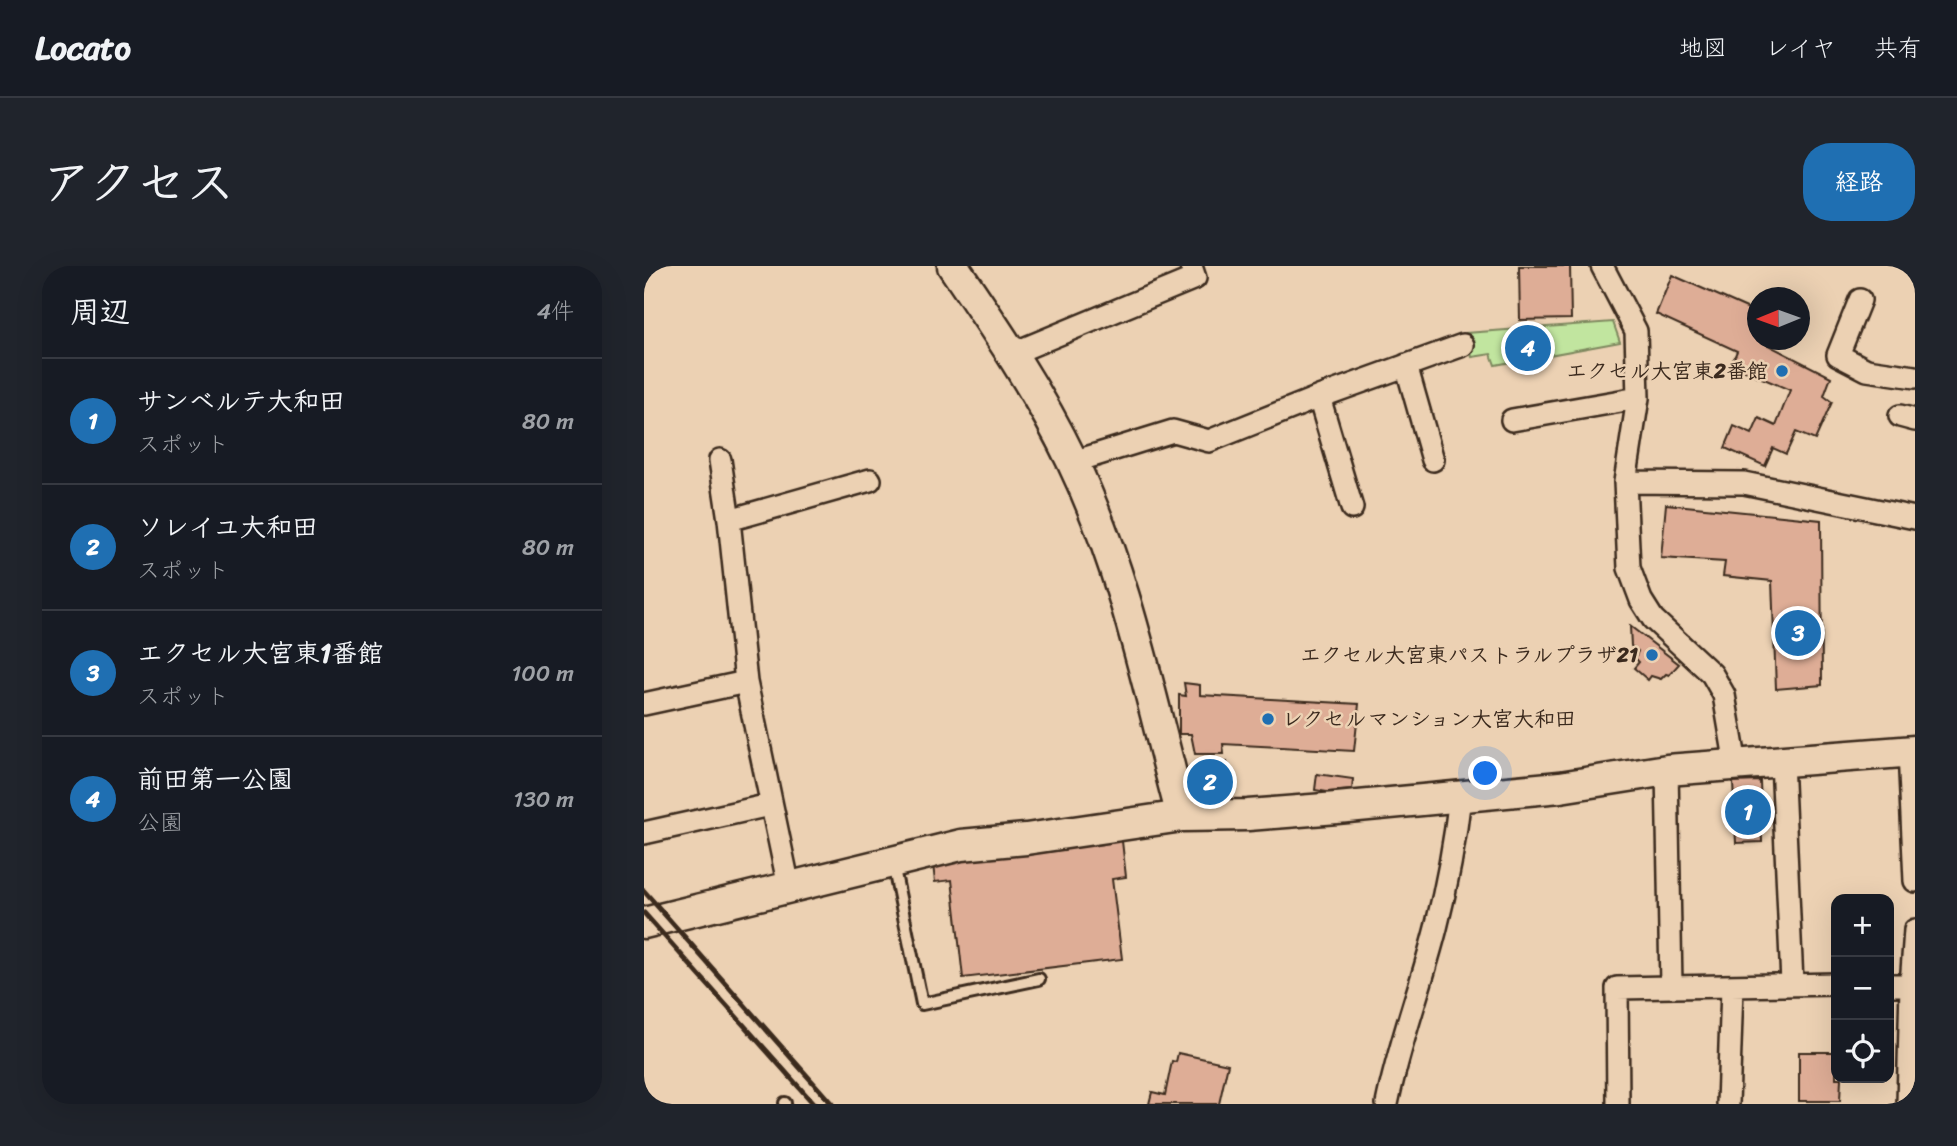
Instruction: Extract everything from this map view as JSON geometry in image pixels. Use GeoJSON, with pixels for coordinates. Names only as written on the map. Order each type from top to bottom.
{"type":"FeatureCollection","features":[{"type":"Feature","properties":{"kind":"street"},"geometry":{"type":"LineString","coordinates":[[953,266],[1034,390],[1073,462],[1117,574],[1182,816]]}},
{"type":"Feature","properties":{"kind":"street"},"geometry":{"type":"LineString","coordinates":[[1011,354],[1195,278],[1191,266]]}},
{"type":"Feature","properties":{"kind":"street"},"geometry":{"type":"LineString","coordinates":[[1602,266],[1636,331],[1638,398],[1625,482],[1629,568],[1641,600],[1653,619],[1712,674],[1724,695],[1736,765]]}},
{"type":"Feature","properties":{"kind":"street"},"geometry":{"type":"LineString","coordinates":[[1860,300],[1838,355],[1867,370],[1915,377]]}},
{"type":"Feature","properties":{"kind":"street"},"geometry":{"type":"LineString","coordinates":[[1073,462],[1173,431],[1209,441],[1319,397],[1463,345]]}},
{"type":"Feature","properties":{"kind":"street"},"geometry":{"type":"LineString","coordinates":[[1406,365],[1433,460]]}},
{"type":"Feature","properties":{"kind":"street"},"geometry":{"type":"LineString","coordinates":[[1319,397],[1352,508]]}},
{"type":"Feature","properties":{"kind":"street"},"geometry":{"type":"LineString","coordinates":[[1512,420],[1638,398]]}},
{"type":"Feature","properties":{"kind":"street"},"geometry":{"type":"LineString","coordinates":[[720,460],[746,682],[789,887]]}},
{"type":"Feature","properties":{"kind":"street"},"geometry":{"type":"LineString","coordinates":[[729,520],[870,480]]}},
{"type":"Feature","properties":{"kind":"street"},"geometry":{"type":"LineString","coordinates":[[1625,482],[1744,484],[1915,518]]}},
{"type":"Feature","properties":{"kind":"street"},"geometry":{"type":"LineString","coordinates":[[644,704],[746,682]]}},
{"type":"Feature","properties":{"kind":"street"},"geometry":{"type":"LineString","coordinates":[[644,923],[961,845],[1026,839],[1182,816],[1248,815],[1460,797],[1560,787],[1667,771],[1912,751],[1915,881]]}},
{"type":"Feature","properties":{"kind":"street"},"geometry":{"type":"LineString","coordinates":[[1782,761],[1792,983]]}},
{"type":"Feature","properties":{"kind":"street"},"geometry":{"type":"LineString","coordinates":[[1667,771],[1671,986]]}},
{"type":"Feature","properties":{"kind":"street"},"geometry":{"type":"LineString","coordinates":[[1387,1104],[1394,1069],[1438,917],[1455,842],[1460,797]]}},
{"type":"Feature","properties":{"kind":"street"},"geometry":{"type":"LineString","coordinates":[[644,833],[770,805]]}},
{"type":"Feature","properties":{"kind":"street"},"geometry":{"type":"LineString","coordinates":[[1908,1104],[1915,930]]}},
{"type":"Feature","properties":{"kind":"street"},"geometry":{"type":"LineString","coordinates":[[1618,1104],[1618,988],[1732,988],[1792,983],[1831,984]]}},
{"type":"Feature","properties":{"kind":"street"},"geometry":{"type":"LineString","coordinates":[[1894,985],[1913,985]]}},
{"type":"Feature","properties":{"kind":"street"},"geometry":{"type":"LineString","coordinates":[[1728,1104],[1732,988]]}},
{"type":"Feature","properties":{"kind":"lane"},"geometry":{"type":"LineString","coordinates":[[892,862],[922,1004],[1039,979]]}},
{"type":"Feature","properties":{"kind":"green space"},"geometry":{"type":"Polygon","coordinates":[[[1613,322],[1620,342],[1495,365],[1491,354],[1472,357],[1466,333],[1613,322]]]}},
{"type":"Feature","properties":{"kind":"building"},"geometry":{"type":"Polygon","coordinates":[[[1519,266],[1570,266],[1571,319],[1520,320],[1519,266]]]}},
{"type":"Feature","properties":{"kind":"building","name":"エクセル大宮東2番館"},"geometry":{"type":"Polygon","coordinates":[[[1672,275],[1747,308],[1747,350],[1778,350],[1831,377],[1824,396],[1832,402],[1815,440],[1796,432],[1786,454],[1773,448],[1765,466],[1725,448],[1734,426],[1752,434],[1759,418],[1776,426],[1790,390],[1731,365],[1737,351],[1656,314],[1672,275]]]}},
{"type":"Feature","properties":{"kind":"building"},"geometry":{"type":"Polygon","coordinates":[[[1666,504],[1821,520],[1822,685],[1776,689],[1772,581],[1723,576],[1725,562],[1661,558],[1666,504]]]}},
{"type":"Feature","properties":{"kind":"building","name":"エクセル大宮東パストラルプラザ21"},"geometry":{"type":"Polygon","coordinates":[[[1630,626],[1679,664],[1669,675],[1666,674],[1661,679],[1651,676],[1648,680],[1634,668],[1639,662],[1635,658],[1638,651],[1631,646],[1630,626]]]}},
{"type":"Feature","properties":{"kind":"building","name":"レクセルマンション大宮大和田"},"geometry":{"type":"Polygon","coordinates":[[[1184,683],[1200,685],[1200,695],[1359,704],[1354,751],[1223,744],[1224,754],[1195,754],[1191,734],[1179,734],[1179,695],[1186,696],[1184,683]]]}},
{"type":"Feature","properties":{"kind":"building"},"geometry":{"type":"Polygon","coordinates":[[[1227,762],[1231,798],[1194,802],[1190,766],[1227,762]]]}},
{"type":"Feature","properties":{"kind":"building"},"geometry":{"type":"Polygon","coordinates":[[[1317,774],[1353,779],[1352,790],[1315,790],[1317,774]]]}},
{"type":"Feature","properties":{"kind":"building"},"geometry":{"type":"Polygon","coordinates":[[[1760,781],[1762,842],[1736,843],[1733,782],[1760,781]]]}},
{"type":"Feature","properties":{"kind":"building"},"geometry":{"type":"Polygon","coordinates":[[[1122,841],[1126,877],[1112,879],[1122,959],[963,978],[952,880],[935,882],[933,864],[1122,841]]]}},
{"type":"Feature","properties":{"kind":"building"},"geometry":{"type":"Polygon","coordinates":[[[1799,1052],[1831,1052],[1831,1083],[1841,1083],[1840,1101],[1799,1101],[1799,1052]]]}},
{"type":"Feature","properties":{"kind":"building"},"geometry":{"type":"Polygon","coordinates":[[[1178,1053],[1228,1064],[1219,1104],[1149,1104],[1152,1092],[1165,1095],[1172,1061],[1176,1062],[1178,1053]]]}},
{"type":"Feature","properties":{"kind":"railway"},"geometry":{"type":"LineString","coordinates":[[644,891],[832,1104]]}},
{"type":"Feature","properties":{"kind":"railway"},"geometry":{"type":"LineString","coordinates":[[644,913],[814,1104]]}},
{"type":"Feature","properties":{"kind":"place","name":"前田第一公園"},"geometry":{"type":"Point","coordinates":[1528,348]}},
{"type":"Feature","properties":{"kind":"place","name":"エクセル大宮東2番館"},"geometry":{"type":"Point","coordinates":[1782,371]}},
{"type":"Feature","properties":{"kind":"place","name":"エクセル大宮東1番館"},"geometry":{"type":"Point","coordinates":[1798,633]}},
{"type":"Feature","properties":{"kind":"place","name":"エクセル大宮東パストラルプラザ21"},"geometry":{"type":"Point","coordinates":[1652,655]}},
{"type":"Feature","properties":{"kind":"place","name":"レクセルマンション大宮大和田"},"geometry":{"type":"Point","coordinates":[1268,719]}},
{"type":"Feature","properties":{"kind":"place","name":"ソレイユ大和田"},"geometry":{"type":"Point","coordinates":[1210,782]}},
{"type":"Feature","properties":{"kind":"place","name":"サンベルテ大和田"},"geometry":{"type":"Point","coordinates":[1748,812]}}]}
